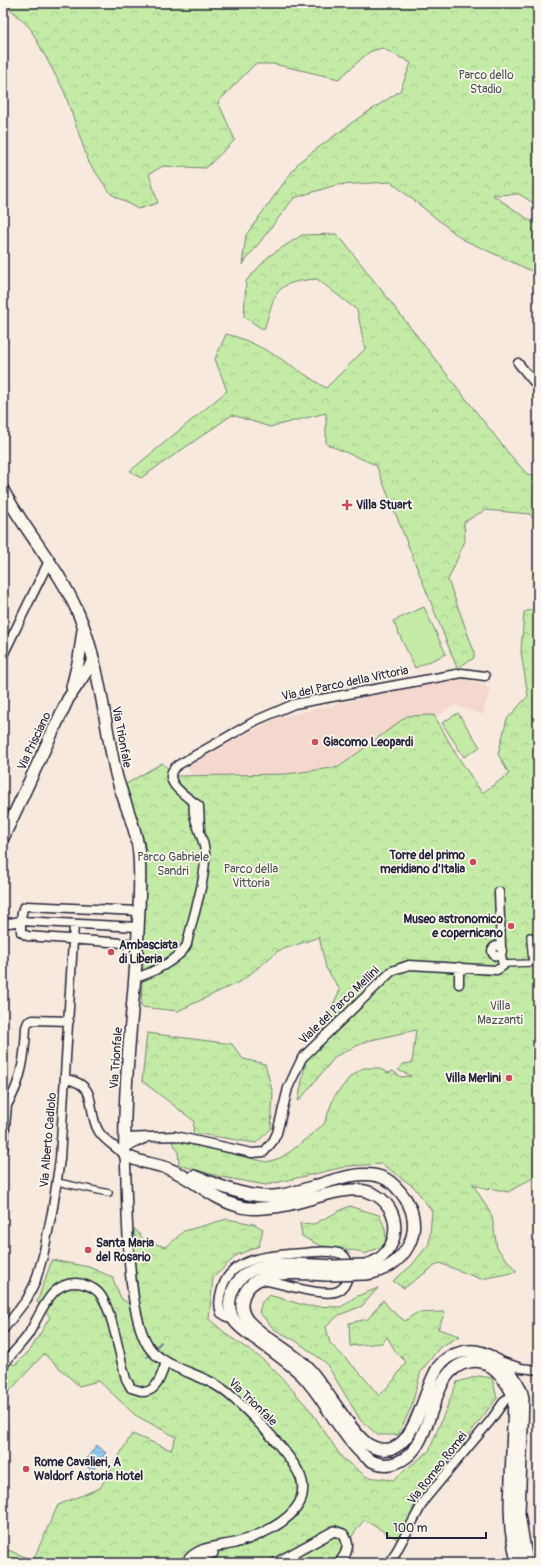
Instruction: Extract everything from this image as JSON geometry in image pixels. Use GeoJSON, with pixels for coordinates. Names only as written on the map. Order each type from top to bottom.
{"type":"FeatureCollection","features":[{"type":"Feature","properties":{"kind":"main road","name":"Via Trionfale"},"geometry":{"type":"LineString","coordinates":[[3,490],[15,512],[49,561],[70,595],[83,625],[94,660],[120,792],[138,848],[139,911],[126,1096],[125,1147]]}},
{"type":"Feature","properties":{"kind":"main road","name":"Via Prisciano"},"geometry":{"type":"LineString","coordinates":[[3,838],[68,699],[78,666],[83,625]]}},
{"type":"Feature","properties":{"kind":"main road","name":"Via Prisciano"},"geometry":{"type":"LineString","coordinates":[[68,699],[94,660]]}},
{"type":"Feature","properties":{"kind":"main road"},"geometry":{"type":"LineString","coordinates":[[125,1147],[174,1171],[226,1201],[243,1207],[284,1206],[353,1190],[371,1192],[382,1200],[391,1210],[395,1229],[393,1242],[385,1253],[365,1270]]}},
{"type":"Feature","properties":{"kind":"main road"},"geometry":{"type":"LineString","coordinates":[[174,1171],[238,1192],[268,1197],[285,1195],[343,1178],[361,1175],[375,1176],[385,1179],[399,1190],[408,1203],[414,1219],[414,1233],[407,1249],[396,1261],[383,1269],[365,1270],[331,1270],[273,1265],[257,1268],[245,1274],[236,1283],[230,1297],[229,1308],[234,1321],[301,1374],[355,1446],[371,1461],[383,1465],[395,1463],[410,1455],[418,1443],[440,1377],[442,1363],[459,1353],[476,1351],[494,1358],[507,1370],[521,1390],[524,1404],[518,1434],[515,1483],[510,1519],[513,1546],[517,1563]]}},
{"type":"Feature","properties":{"kind":"main road"},"geometry":{"type":"LineString","coordinates":[[331,1270],[277,1275],[258,1280],[250,1286],[243,1299],[242,1309],[246,1318],[256,1328],[294,1355],[309,1369],[364,1441],[373,1447],[387,1450],[400,1445],[409,1436],[440,1377],[456,1366],[470,1361],[479,1362],[490,1367],[500,1376],[513,1396],[518,1434]]}},
{"type":"Feature","properties":{"kind":"main road"},"geometry":{"type":"LineString","coordinates":[[515,1483],[524,1551],[528,1563]]}},
{"type":"Feature","properties":{"kind":"street"},"geometry":{"type":"LineString","coordinates":[[518,363],[538,387]]}},
{"type":"Feature","properties":{"kind":"street"},"geometry":{"type":"LineString","coordinates":[[3,653],[49,561]]}},
{"type":"Feature","properties":{"kind":"street","name":"Via del Parco della Vittoria"},"geometry":{"type":"LineString","coordinates":[[135,978],[146,975],[185,950],[205,867],[205,851],[200,829],[201,811],[199,806],[174,785],[171,777],[174,768],[240,729],[274,712],[298,703],[450,675],[465,673],[485,676]]}},
{"type":"Feature","properties":{"kind":"street"},"geometry":{"type":"LineString","coordinates":[[499,892],[501,951],[503,964],[532,962],[530,936]]}},
{"type":"Feature","properties":{"kind":"street"},"geometry":{"type":"LineString","coordinates":[[137,944],[25,936],[21,932],[21,921],[23,909],[28,906],[139,911]]}},
{"type":"Feature","properties":{"kind":"street"},"geometry":{"type":"LineString","coordinates":[[3,924],[21,921],[138,927]]}},
{"type":"Feature","properties":{"kind":"street","name":"Via Alberto Cadlolo"},"geometry":{"type":"LineString","coordinates":[[3,1330],[27,1299],[36,1283],[43,1256],[57,1182],[66,1079],[74,924]]}},
{"type":"Feature","properties":{"kind":"street","name":"Viale del Parco Mellini"},"geometry":{"type":"LineString","coordinates":[[125,1147],[150,1136],[175,1136],[252,1153],[264,1152],[276,1135],[288,1088],[304,1055],[390,972],[396,968],[407,965],[497,970],[501,968],[503,964]]}},
{"type":"Feature","properties":{"kind":"street"},"geometry":{"type":"LineString","coordinates":[[459,968],[459,984]]}},
{"type":"Feature","properties":{"kind":"street"},"geometry":{"type":"LineString","coordinates":[[6,1105],[16,1087],[23,1064],[26,1028],[28,1022],[33,1020],[69,1021]]}},
{"type":"Feature","properties":{"kind":"street"},"geometry":{"type":"LineString","coordinates":[[66,1079],[79,1082],[84,1086],[88,1094],[98,1131],[125,1147]]}},
{"type":"Feature","properties":{"kind":"street"},"geometry":{"type":"LineString","coordinates":[[3,1096],[6,1105],[3,1150]]}},
{"type":"Feature","properties":{"kind":"street","name":"Via Trionfale"},"geometry":{"type":"LineString","coordinates":[[125,1147],[130,1262],[139,1324],[150,1349],[166,1362],[204,1378],[223,1390],[285,1454],[301,1478],[303,1487],[302,1496],[296,1508],[290,1515],[265,1530],[202,1557],[199,1563]]}},
{"type":"Feature","properties":{"kind":"street"},"geometry":{"type":"LineString","coordinates":[[57,1182],[109,1193]]}},
{"type":"Feature","properties":{"kind":"street"},"geometry":{"type":"LineString","coordinates":[[234,1321],[221,1313],[220,1294],[227,1276],[243,1264],[267,1256],[329,1252],[342,1254],[348,1262],[346,1282],[341,1289],[335,1292],[320,1292],[258,1280]]}},
{"type":"Feature","properties":{"kind":"street"},"geometry":{"type":"LineString","coordinates":[[3,1366],[27,1335],[49,1297],[60,1287],[72,1283],[84,1284],[92,1287],[103,1298],[126,1379],[131,1388],[140,1392],[148,1392],[153,1389],[161,1376],[166,1362]]}},
{"type":"Feature","properties":{"kind":"street"},"geometry":{"type":"LineString","coordinates":[[494,1358],[521,1368],[538,1370]]}},
{"type":"Feature","properties":{"kind":"street","name":"Via Romeo Romei"},"geometry":{"type":"LineString","coordinates":[[390,1563],[425,1499],[491,1420],[505,1400],[513,1396]]}},
{"type":"Feature","properties":{"kind":"street"},"geometry":{"type":"LineString","coordinates":[[276,1563],[304,1549],[329,1532],[336,1531],[344,1535],[347,1543],[345,1555],[339,1563]]}},
{"type":"Feature","properties":{"kind":"street","name":"Via Trionfale"},"geometry":{"type":"LineString","coordinates":[[186,1563],[190,1557],[200,1551],[234,1543]]}},
{"type":"Feature","properties":{"kind":"shaded area","name":"Giacomo Leopardi"},"geometry":{"type":"Polygon","coordinates":[[[459,676],[490,688],[483,715],[454,705],[332,787],[199,785],[186,766],[276,718],[459,676]]]}},
{"type":"Feature","properties":{"kind":"green space","name":"Parco dello Stadio"},"geometry":{"type":"Polygon","coordinates":[[[3,3],[538,3],[538,206],[519,194],[493,195],[538,226],[538,274],[462,239],[391,182],[336,185],[294,198],[242,265],[246,235],[299,162],[357,119],[400,91],[411,63],[382,48],[369,52],[339,79],[274,64],[255,64],[218,102],[235,140],[206,168],[163,166],[149,174],[158,203],[138,209],[111,194],[89,163],[64,91],[30,28],[7,6],[3,9],[3,3]]]}},
{"type":"Feature","properties":{"kind":"green space"},"geometry":{"type":"Polygon","coordinates":[[[336,234],[506,450],[527,474],[538,476],[538,526],[530,514],[485,510],[464,522],[465,541],[448,580],[474,651],[474,658],[457,668],[376,465],[326,444],[326,413],[270,427],[232,415],[141,478],[130,471],[227,391],[215,359],[226,334],[252,343],[265,350],[326,388],[365,349],[357,310],[317,279],[303,280],[292,283],[284,286],[278,291],[271,306],[264,330],[244,317],[246,281],[269,256],[302,235],[336,234]]]}},
{"type":"Feature","properties":{"kind":"green space"},"geometry":{"type":"Polygon","coordinates":[[[424,607],[446,654],[415,668],[393,621],[424,607]]]}},
{"type":"Feature","properties":{"kind":"green space"},"geometry":{"type":"Polygon","coordinates":[[[538,608],[538,1175],[508,1192],[490,1188],[488,1190],[473,1184],[492,1216],[497,1248],[517,1272],[481,1279],[439,1263],[404,1288],[393,1281],[411,1266],[429,1244],[432,1211],[414,1187],[382,1164],[349,1166],[266,1185],[221,1177],[179,1165],[178,1151],[171,1140],[267,1162],[280,1158],[324,1124],[334,1097],[350,1077],[363,1068],[378,1068],[388,1073],[393,1071],[401,1077],[411,1076],[398,1070],[402,1064],[412,1063],[416,1030],[367,1041],[336,1056],[298,1102],[306,1059],[340,990],[326,968],[319,937],[278,951],[243,980],[178,1011],[141,1007],[146,882],[145,845],[126,784],[162,763],[176,776],[287,774],[339,767],[407,716],[434,715],[456,754],[482,793],[509,774],[498,754],[507,719],[528,696],[521,652],[524,612],[538,608]]]}},
{"type":"Feature","properties":{"kind":"green space"},"geometry":{"type":"Polygon","coordinates":[[[458,713],[480,747],[464,757],[442,723],[458,713]]]}},
{"type":"Feature","properties":{"kind":"green space"},"geometry":{"type":"Polygon","coordinates":[[[147,1033],[232,1044],[243,1059],[265,1064],[273,1094],[271,1129],[256,1143],[193,1133],[194,1121],[142,1081],[147,1033]]]}},
{"type":"Feature","properties":{"kind":"green space"},"geometry":{"type":"Polygon","coordinates":[[[349,1206],[379,1215],[385,1228],[386,1244],[365,1254],[357,1251],[327,1248],[302,1236],[300,1223],[314,1224],[349,1206]]]}},
{"type":"Feature","properties":{"kind":"green space"},"geometry":{"type":"Polygon","coordinates":[[[227,1219],[254,1224],[263,1229],[259,1246],[237,1255],[213,1278],[209,1319],[230,1337],[261,1358],[280,1376],[311,1411],[342,1458],[367,1477],[393,1480],[429,1451],[457,1382],[479,1376],[492,1378],[497,1398],[416,1503],[399,1540],[364,1520],[333,1563],[15,1563],[15,1560],[3,1558],[3,1548],[33,1560],[58,1505],[100,1488],[132,1434],[171,1450],[176,1437],[135,1415],[99,1381],[79,1386],[44,1354],[3,1398],[3,1358],[15,1365],[31,1349],[50,1317],[37,1302],[52,1260],[89,1267],[112,1277],[121,1298],[137,1310],[140,1306],[135,1263],[134,1228],[145,1241],[166,1247],[184,1231],[227,1219]]]}},
{"type":"Feature","properties":{"kind":"green space"},"geometry":{"type":"Polygon","coordinates":[[[378,1288],[362,1306],[339,1315],[326,1327],[330,1343],[362,1375],[379,1396],[393,1381],[406,1362],[396,1352],[387,1337],[382,1343],[350,1346],[349,1323],[368,1319],[383,1300],[390,1309],[405,1321],[416,1313],[445,1312],[438,1329],[460,1336],[440,1347],[421,1371],[411,1408],[398,1435],[378,1435],[361,1421],[326,1363],[296,1341],[274,1329],[259,1312],[262,1302],[269,1295],[307,1306],[341,1307],[355,1297],[378,1288]]]}},
{"type":"Feature","properties":{"kind":"water"},"geometry":{"type":"Polygon","coordinates":[[[97,1445],[106,1453],[92,1471],[83,1463],[97,1445]]]}},
{"type":"Feature","properties":{"kind":"waterway"},"geometry":{"type":"LineString","coordinates":[[154,1350],[161,1342]]}},
{"type":"Feature","properties":{"kind":"waterway"},"geometry":{"type":"LineString","coordinates":[[147,1357],[150,1353]]}},
{"type":"Feature","properties":{"kind":"place","name":"Villa Stuart"},"geometry":{"type":"Point","coordinates":[347,505]}},
{"type":"Feature","properties":{"kind":"place","name":"Giacomo Leopardi"},"geometry":{"type":"Point","coordinates":[315,742]}},
{"type":"Feature","properties":{"kind":"place","name":"Torre del primo meridiano d'Italia"},"geometry":{"type":"Point","coordinates":[473,862]}},
{"type":"Feature","properties":{"kind":"place","name":"Museo astronomico e copernicano"},"geometry":{"type":"Point","coordinates":[511,926]}},
{"type":"Feature","properties":{"kind":"place","name":"Ambasciata di Liberia"},"geometry":{"type":"Point","coordinates":[111,952]}},
{"type":"Feature","properties":{"kind":"place","name":"Villa Merlini"},"geometry":{"type":"Point","coordinates":[509,1078]}},
{"type":"Feature","properties":{"kind":"place","name":"Santa Maria del Rosario"},"geometry":{"type":"Point","coordinates":[88,1250]}},
{"type":"Feature","properties":{"kind":"place","name":"Rome Cavalieri, A Waldorf Astoria Hotel"},"geometry":{"type":"Point","coordinates":[26,1469]}},
{"type":"Feature","properties":{"kind":"park label","name":"Parco Gabriele Sandri"},"geometry":{"type":"Point","coordinates":[173,864]}},
{"type":"Feature","properties":{"kind":"park label","name":"Parco della Vittoria"},"geometry":{"type":"Point","coordinates":[251,876]}},
{"type":"Feature","properties":{"kind":"park label","name":"Villa Mazzanti"},"geometry":{"type":"Point","coordinates":[500,1013]}}]}
